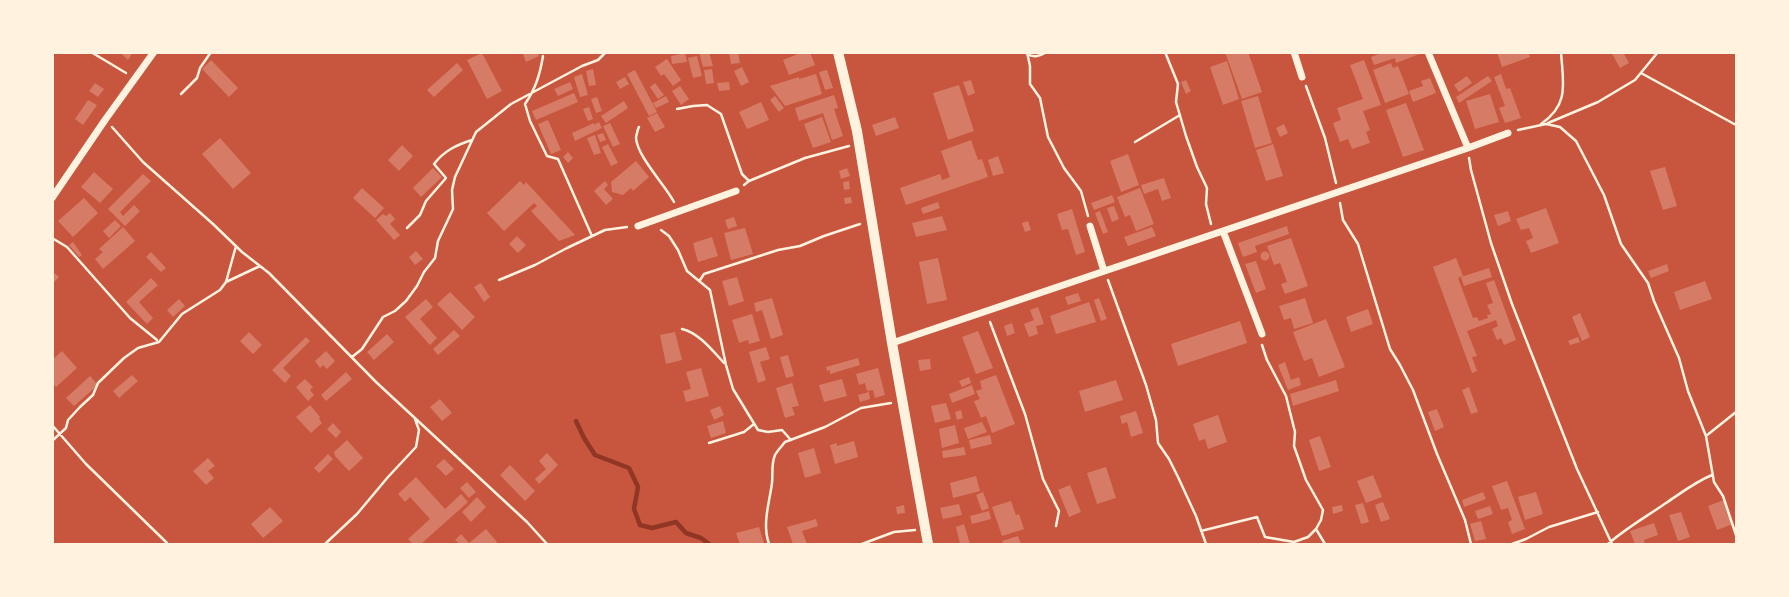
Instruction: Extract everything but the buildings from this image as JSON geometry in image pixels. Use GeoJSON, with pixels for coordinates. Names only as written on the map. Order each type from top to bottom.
{"type":"FeatureCollection","features":[{"type":"Feature","properties":{"kind":"street"},"geometry":{"type":"LineString","coordinates":[[52,198],[154,52]]}},
{"type":"Feature","properties":{"kind":"street"},"geometry":{"type":"LineString","coordinates":[[838,52],[859,143],[928,544]]}},
{"type":"Feature","properties":{"kind":"street"},"geometry":{"type":"LineString","coordinates":[[1294,52],[1302,77]]}},
{"type":"Feature","properties":{"kind":"street"},"geometry":{"type":"LineString","coordinates":[[1428,52],[1468,148]]}},
{"type":"Feature","properties":{"kind":"street"},"geometry":{"type":"LineString","coordinates":[[892,343],[1508,133]]}},
{"type":"Feature","properties":{"kind":"street"},"geometry":{"type":"LineString","coordinates":[[638,226],[736,191]]}},
{"type":"Feature","properties":{"kind":"street"},"geometry":{"type":"LineString","coordinates":[[1090,226],[1104,271]]}},
{"type":"Feature","properties":{"kind":"street"},"geometry":{"type":"LineString","coordinates":[[1219,232],[1262,334]]}},
{"type":"Feature","properties":{"kind":"path"},"geometry":{"type":"LineString","coordinates":[[91,52],[135,78]]}},
{"type":"Feature","properties":{"kind":"path"},"geometry":{"type":"LineString","coordinates":[[181,93],[197,78],[211,52]]}},
{"type":"Feature","properties":{"kind":"path"},"geometry":{"type":"LineString","coordinates":[[351,358],[362,349],[383,317],[406,301],[435,258],[438,241],[453,209],[452,190],[455,177],[476,132],[511,104],[598,60],[607,52]]}},
{"type":"Feature","properties":{"kind":"path"},"geometry":{"type":"LineString","coordinates":[[1027,53],[1041,56],[1047,52]]}},
{"type":"Feature","properties":{"kind":"path"},"geometry":{"type":"LineString","coordinates":[[1165,52],[1178,84],[1176,102],[1180,115],[1207,188],[1209,219],[1219,232]]}},
{"type":"Feature","properties":{"kind":"path"},"geometry":{"type":"LineString","coordinates":[[1540,125],[1553,116],[1561,103],[1564,86],[1561,52]]}},
{"type":"Feature","properties":{"kind":"path"},"geometry":{"type":"LineString","coordinates":[[1508,133],[1546,124],[1598,102],[1634,80],[1658,52]]}},
{"type":"Feature","properties":{"kind":"path"},"geometry":{"type":"LineString","coordinates":[[1027,53],[1030,84],[1040,98],[1048,137],[1063,168],[1081,191],[1090,226]]}},
{"type":"Feature","properties":{"kind":"path"},"geometry":{"type":"LineString","coordinates":[[543,56],[540,74],[525,104],[547,156],[558,159],[592,236]]}},
{"type":"Feature","properties":{"kind":"path"},"geometry":{"type":"LineString","coordinates":[[1640,73],[1737,125]]}},
{"type":"Feature","properties":{"kind":"path"},"geometry":{"type":"LineString","coordinates":[[1302,77],[1325,138],[1343,220],[1358,244],[1390,349],[1413,390],[1465,520],[1471,544]]}},
{"type":"Feature","properties":{"kind":"path"},"geometry":{"type":"LineString","coordinates":[[677,109],[707,106],[720,114],[742,174],[749,181]]}},
{"type":"Feature","properties":{"kind":"path"},"geometry":{"type":"LineString","coordinates":[[1135,142],[1180,115]]}},
{"type":"Feature","properties":{"kind":"path"},"geometry":{"type":"LineString","coordinates":[[105,120],[143,162],[269,273],[351,358],[527,522],[547,544]]}},
{"type":"Feature","properties":{"kind":"path"},"geometry":{"type":"LineString","coordinates":[[1546,124],[1560,127],[1576,141],[1604,195],[1621,244],[1648,283],[1679,358],[1688,391],[1706,436],[1714,482],[1730,512],[1737,535]]}},
{"type":"Feature","properties":{"kind":"path"},"geometry":{"type":"LineString","coordinates":[[639,127],[636,138],[642,155],[669,192],[679,211]]}},
{"type":"Feature","properties":{"kind":"path"},"geometry":{"type":"LineString","coordinates":[[407,228],[446,178],[434,164],[439,157],[454,146],[472,140]]}},
{"type":"Feature","properties":{"kind":"path"},"geometry":{"type":"LineString","coordinates":[[736,191],[749,181],[805,158],[859,143]]}},
{"type":"Feature","properties":{"kind":"path"},"geometry":{"type":"LineString","coordinates":[[1468,148],[1471,170],[1491,243],[1512,304],[1610,544],[1627,528],[1687,488],[1712,475]]}},
{"type":"Feature","properties":{"kind":"path"},"geometry":{"type":"LineString","coordinates":[[650,222],[668,236],[678,250],[687,271],[710,290],[733,388],[754,424],[758,430],[782,430],[791,440]]}},
{"type":"Feature","properties":{"kind":"path"},"geometry":{"type":"LineString","coordinates":[[699,279],[704,274],[778,250],[800,246],[861,224],[873,223]]}},
{"type":"Feature","properties":{"kind":"path"},"geometry":{"type":"LineString","coordinates":[[499,280],[605,230],[638,226]]}},
{"type":"Feature","properties":{"kind":"path"},"geometry":{"type":"LineString","coordinates":[[52,238],[66,247],[130,318],[159,342]]}},
{"type":"Feature","properties":{"kind":"path"},"geometry":{"type":"LineString","coordinates":[[52,441],[93,395],[99,383],[124,358],[138,348],[159,342],[182,314],[220,290],[226,282],[236,246]]}},
{"type":"Feature","properties":{"kind":"path"},"geometry":{"type":"LineString","coordinates":[[226,282],[260,266]]}},
{"type":"Feature","properties":{"kind":"path"},"geometry":{"type":"LineString","coordinates":[[1104,271],[1146,385],[1156,420],[1158,443],[1169,459],[1206,544]]}},
{"type":"Feature","properties":{"kind":"path"},"geometry":{"type":"LineString","coordinates":[[986,311],[1025,414],[1043,479],[1059,511],[1056,526]]}},
{"type":"Feature","properties":{"kind":"path"},"geometry":{"type":"LineString","coordinates":[[682,329],[691,331],[726,365]]}},
{"type":"Feature","properties":{"kind":"path"},"geometry":{"type":"LineString","coordinates":[[1201,531],[1258,517],[1265,537],[1294,541],[1308,537],[1321,520],[1323,510],[1299,461],[1294,446],[1296,432],[1286,396],[1267,360],[1261,343],[1262,334]]}},
{"type":"Feature","properties":{"kind":"path"},"geometry":{"type":"LineString","coordinates":[[769,544],[766,535],[766,512],[775,456],[785,442],[825,427],[861,408],[903,401]]}},
{"type":"Feature","properties":{"kind":"path"},"geometry":{"type":"LineString","coordinates":[[1706,436],[1737,412]]}},
{"type":"Feature","properties":{"kind":"path"},"geometry":{"type":"LineString","coordinates":[[326,544],[357,514],[416,447],[419,430],[413,416]]}},
{"type":"Feature","properties":{"kind":"path"},"geometry":{"type":"LineString","coordinates":[[709,443],[744,432],[754,424]]}},
{"type":"Feature","properties":{"kind":"path"},"geometry":{"type":"LineString","coordinates":[[52,425],[86,464],[167,543]]}},
{"type":"Feature","properties":{"kind":"path"},"geometry":{"type":"LineString","coordinates":[[1512,544],[1549,527],[1598,512]]}},
{"type":"Feature","properties":{"kind":"path"},"geometry":{"type":"LineString","coordinates":[[862,544],[894,532],[926,529]]}},
{"type":"Feature","properties":{"kind":"path"},"geometry":{"type":"LineString","coordinates":[[1316,529],[1325,544]]}},
{"type":"Feature","properties":{"kind":"waterway"},"geometry":{"type":"LineString","coordinates":[[576,421],[595,455],[629,468],[638,487],[634,509],[640,525],[652,528],[676,522],[686,533],[709,544]]}}]}
